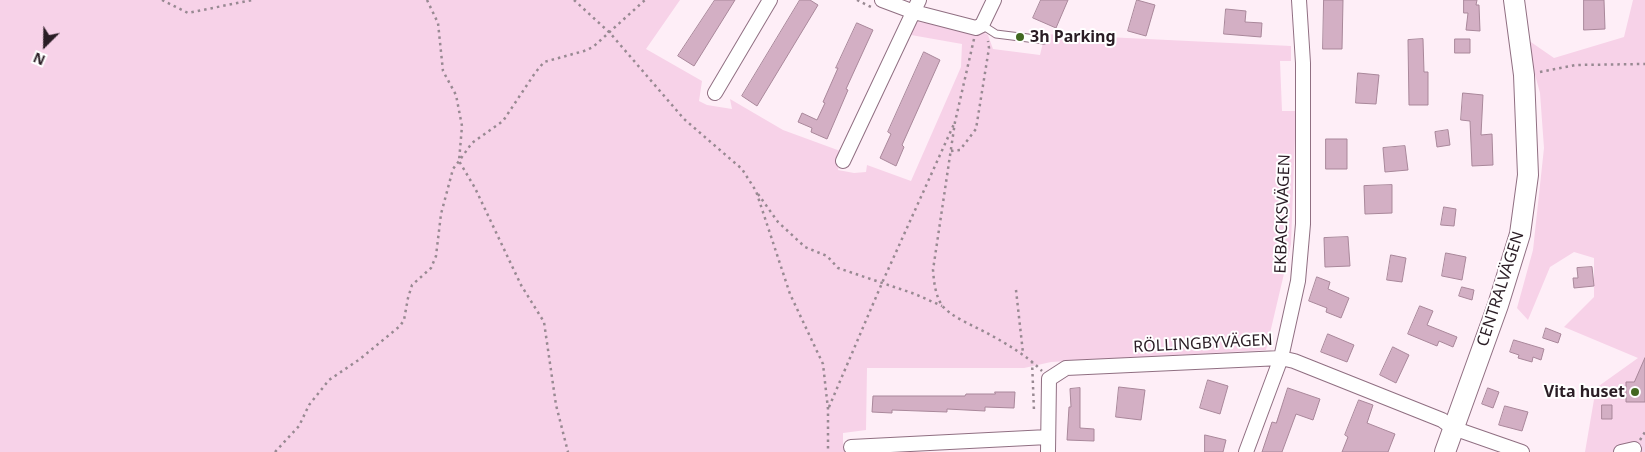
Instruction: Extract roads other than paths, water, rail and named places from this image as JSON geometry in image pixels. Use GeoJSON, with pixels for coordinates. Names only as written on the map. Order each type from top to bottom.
{"type":"FeatureCollection","features":[{"type":"Feature","properties":{"kind":"street"},"geometry":{"type":"LineString","coordinates":[[715,93],[770,0]]}},
{"type":"Feature","properties":{"kind":"street"},"geometry":{"type":"LineString","coordinates":[[882,0],[916,6],[978,30],[994,0]]}},
{"type":"Feature","properties":{"kind":"street","name":"EKBACKSVÄGEN"},"geometry":{"type":"LineString","coordinates":[[1246,452],[1281,358],[1298,281],[1303,224],[1303,63],[1299,0]]}},
{"type":"Feature","properties":{"kind":"street","name":"CENTRALVÄGEN"},"geometry":{"type":"LineString","coordinates":[[1445,452],[1498,305],[1520,234],[1528,175],[1524,75],[1514,0]]}},
{"type":"Feature","properties":{"kind":"street"},"geometry":{"type":"LineString","coordinates":[[843,161],[916,6]]}},
{"type":"Feature","properties":{"kind":"street","name":"RÖLLINGBYVÄGEN"},"geometry":{"type":"LineString","coordinates":[[1042,437],[1050,380],[1066,368],[1281,358],[1294,361],[1442,420],[1453,428],[1522,452]]}},
{"type":"Feature","properties":{"kind":"street"},"geometry":{"type":"LineString","coordinates":[[851,448],[1042,437],[1048,452]]}},
{"type":"Feature","properties":{"kind":"lane"},"geometry":{"type":"LineString","coordinates":[[978,30],[1044,40]]}},
{"type":"Feature","properties":{"kind":"place","name":"3h Parking"},"geometry":{"type":"Point","coordinates":[1020,37]}},
{"type":"Feature","properties":{"kind":"place","name":"Vita huset"},"geometry":{"type":"Point","coordinates":[1635,392]}}]}
